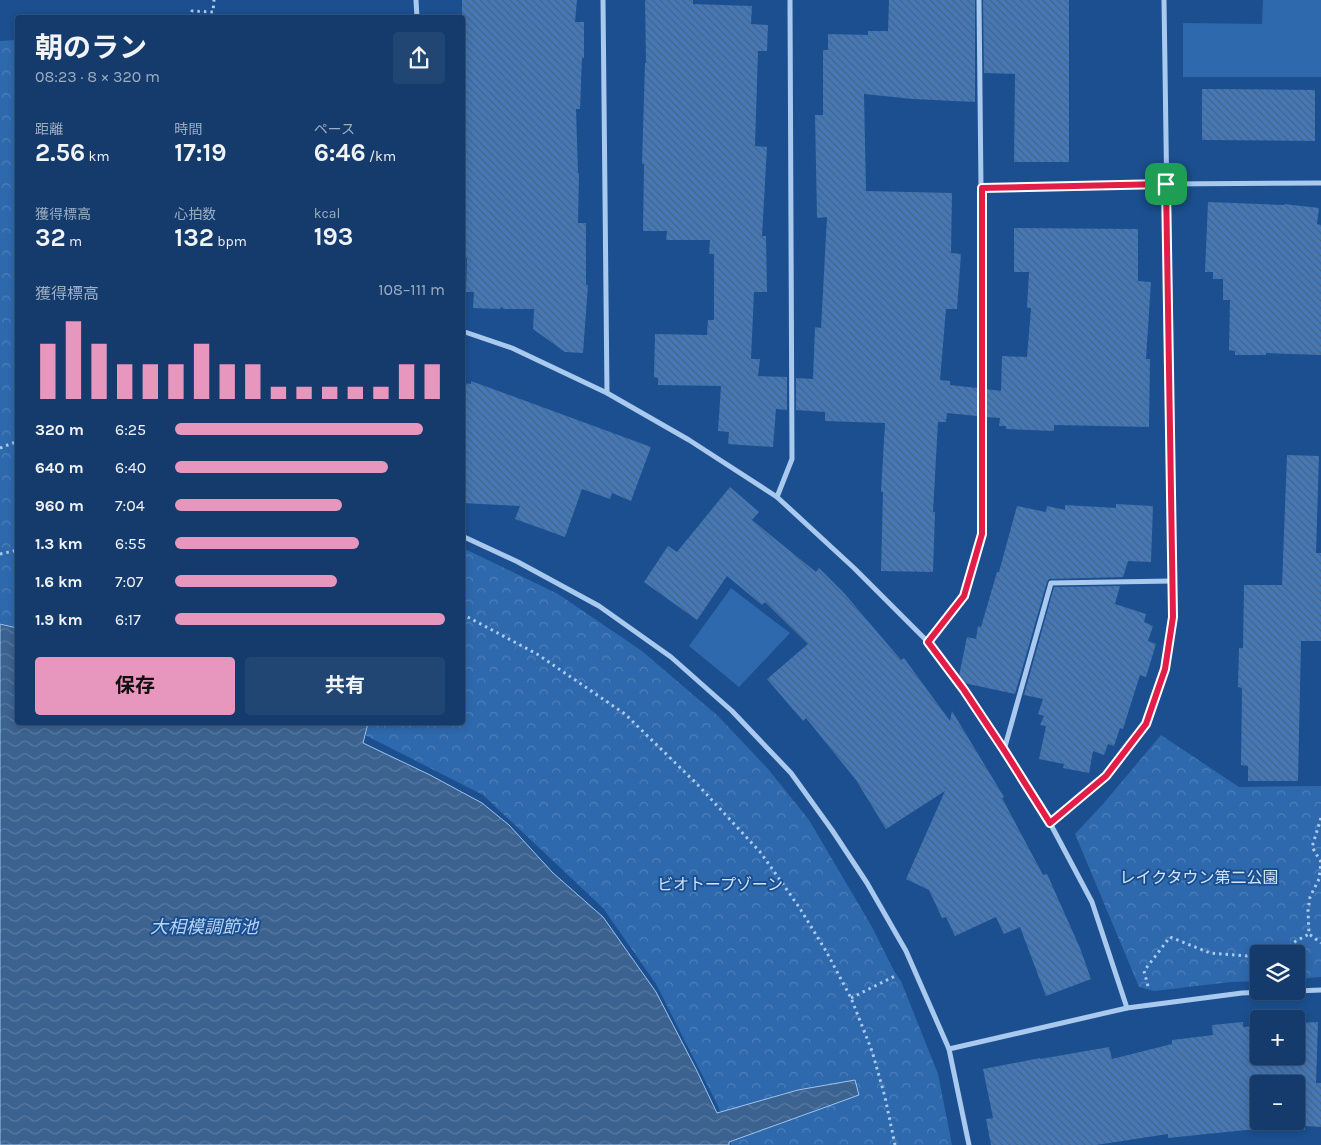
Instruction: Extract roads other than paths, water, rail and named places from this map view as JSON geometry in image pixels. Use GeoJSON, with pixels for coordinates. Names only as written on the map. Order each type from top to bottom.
{"type":"FeatureCollection","features":[{"type":"Feature","properties":{"kind":"street"},"geometry":{"type":"LineString","coordinates":[[416,0],[417,15]]}},
{"type":"Feature","properties":{"kind":"street"},"geometry":{"type":"LineString","coordinates":[[603,0],[607,393]]}},
{"type":"Feature","properties":{"kind":"street"},"geometry":{"type":"LineString","coordinates":[[777,498],[792,459],[790,0]]}},
{"type":"Feature","properties":{"kind":"street"},"geometry":{"type":"LineString","coordinates":[[928,642],[964,596],[982,534],[982,188],[979,0]]}},
{"type":"Feature","properties":{"kind":"street"},"geometry":{"type":"LineString","coordinates":[[1050,823],[1106,776],[1146,724],[1165,669],[1173,617],[1164,0]]}},
{"type":"Feature","properties":{"kind":"street"},"geometry":{"type":"LineString","coordinates":[[982,188],[1321,183]]}},
{"type":"Feature","properties":{"kind":"street"},"geometry":{"type":"LineString","coordinates":[[465,332],[512,348],[607,393],[689,440],[777,498],[854,568],[928,642],[964,690],[1050,823],[1092,902],[1127,1008]]}},
{"type":"Feature","properties":{"kind":"street"},"geometry":{"type":"LineString","coordinates":[[465,537],[518,562],[599,606],[671,657],[732,711],[791,773],[867,883],[906,951],[949,1049],[969,1145]]}},
{"type":"Feature","properties":{"kind":"street"},"geometry":{"type":"LineString","coordinates":[[1004,750],[1051,583],[1172,581]]}},
{"type":"Feature","properties":{"kind":"street"},"geometry":{"type":"LineString","coordinates":[[1305,991],[1321,990]]}},
{"type":"Feature","properties":{"kind":"street"},"geometry":{"type":"LineString","coordinates":[[949,1049],[1127,1008],[1250,993]]}},
{"type":"Feature","properties":{"kind":"water","name":"大相模調節池"},"geometry":{"type":"Polygon","coordinates":[[[0,624],[15,628],[15,725],[368,725],[363,743],[430,775],[482,803],[509,825],[553,873],[603,917],[656,992],[717,1113],[798,1090],[855,1080],[859,1095],[729,1142],[729,1145],[0,1145],[0,624]]]}},
{"type":"Feature","properties":{"kind":"park label","name":"レイクタウン第二公園"},"geometry":{"type":"Point","coordinates":[1199,877]}},
{"type":"Feature","properties":{"kind":"park label","name":"ビオトープゾーン"},"geometry":{"type":"Point","coordinates":[720,884]}}]}
